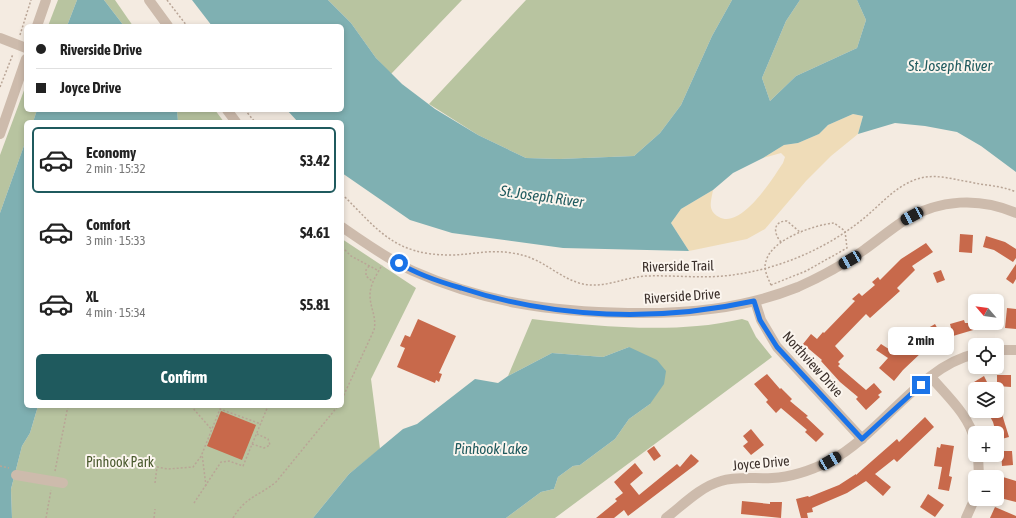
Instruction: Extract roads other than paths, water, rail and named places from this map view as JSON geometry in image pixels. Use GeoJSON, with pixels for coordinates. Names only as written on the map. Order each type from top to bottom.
{"type":"FeatureCollection","features":[{"type":"Feature","properties":{"kind":"street"},"geometry":{"type":"LineString","coordinates":[[38,24],[46,0]]}},
{"type":"Feature","properties":{"kind":"street"},"geometry":{"type":"LineString","coordinates":[[149,0],[167,24]]}},
{"type":"Feature","properties":{"kind":"street"},"geometry":{"type":"LineString","coordinates":[[0,38],[24,47]]}},
{"type":"Feature","properties":{"kind":"street"},"geometry":{"type":"LineString","coordinates":[[0,134],[24,64]]}},
{"type":"Feature","properties":{"kind":"street","name":"Riverside Drive"},"geometry":{"type":"LineString","coordinates":[[344,228],[411,270],[479,294],[543,309],[584,313],[659,314],[715,310],[754,301],[799,286],[826,273],[862,251],[905,220],[937,206],[969,201],[986,203],[1016,212]]}},
{"type":"Feature","properties":{"kind":"street","name":"Northview Drive"},"geometry":{"type":"LineString","coordinates":[[754,301],[760,320],[777,347],[862,439]]}},
{"type":"Feature","properties":{"kind":"street"},"geometry":{"type":"LineString","coordinates":[[1004,350],[1016,350]]}},
{"type":"Feature","properties":{"kind":"street","name":"Joyce Drive"},"geometry":{"type":"LineString","coordinates":[[666,518],[702,490],[715,483],[733,478],[774,478],[795,475],[830,461],[849,450],[931,377],[951,364],[968,357]]}},
{"type":"Feature","properties":{"kind":"street"},"geometry":{"type":"LineString","coordinates":[[931,377],[961,411],[969,426]]}},
{"type":"Feature","properties":{"kind":"street"},"geometry":{"type":"LineString","coordinates":[[16,475],[58,482]]}},
{"type":"Feature","properties":{"kind":"street"},"geometry":{"type":"LineString","coordinates":[[966,518],[971,506]]}},
{"type":"Feature","properties":{"kind":"water"},"geometry":{"type":"Polygon","coordinates":[[[77,0],[104,0],[122,24],[68,24],[77,0]]]}},
{"type":"Feature","properties":{"kind":"water","name":"St. Joseph River"},"geometry":{"type":"Polygon","coordinates":[[[192,0],[328,0],[351,23],[376,58],[402,84],[435,109],[478,135],[526,158],[559,159],[634,156],[660,133],[681,105],[712,36],[732,0],[800,0],[786,21],[762,78],[770,101],[796,76],[857,48],[866,20],[857,0],[1016,0],[1016,172],[981,146],[957,132],[925,126],[895,123],[858,134],[863,116],[853,114],[828,125],[819,134],[798,143],[784,145],[763,158],[733,173],[713,190],[681,209],[671,223],[689,251],[563,248],[452,233],[410,220],[344,174],[344,120],[296,120],[289,112],[344,112],[344,24],[210,24],[192,0]]]}},
{"type":"Feature","properties":{"kind":"water"},"geometry":{"type":"Polygon","coordinates":[[[36,112],[177,112],[178,120],[34,120],[36,112]]]}},
{"type":"Feature","properties":{"kind":"water"},"geometry":{"type":"Polygon","coordinates":[[[24,146],[24,408],[37,408],[30,433],[22,446],[11,489],[12,518],[0,518],[0,213],[24,146]]]}},
{"type":"Feature","properties":{"kind":"water","name":"Pinhook Lake"},"geometry":{"type":"Polygon","coordinates":[[[629,347],[657,360],[666,371],[664,384],[650,404],[629,419],[615,439],[580,465],[573,466],[558,477],[554,489],[541,492],[506,518],[313,518],[349,474],[403,429],[417,424],[475,379],[498,383],[508,376],[552,353],[603,357],[629,347]]]}},
{"type":"Feature","properties":{"kind":"park label","name":"Pinhook Park"},"geometry":{"type":"Point","coordinates":[120,462]}}]}
